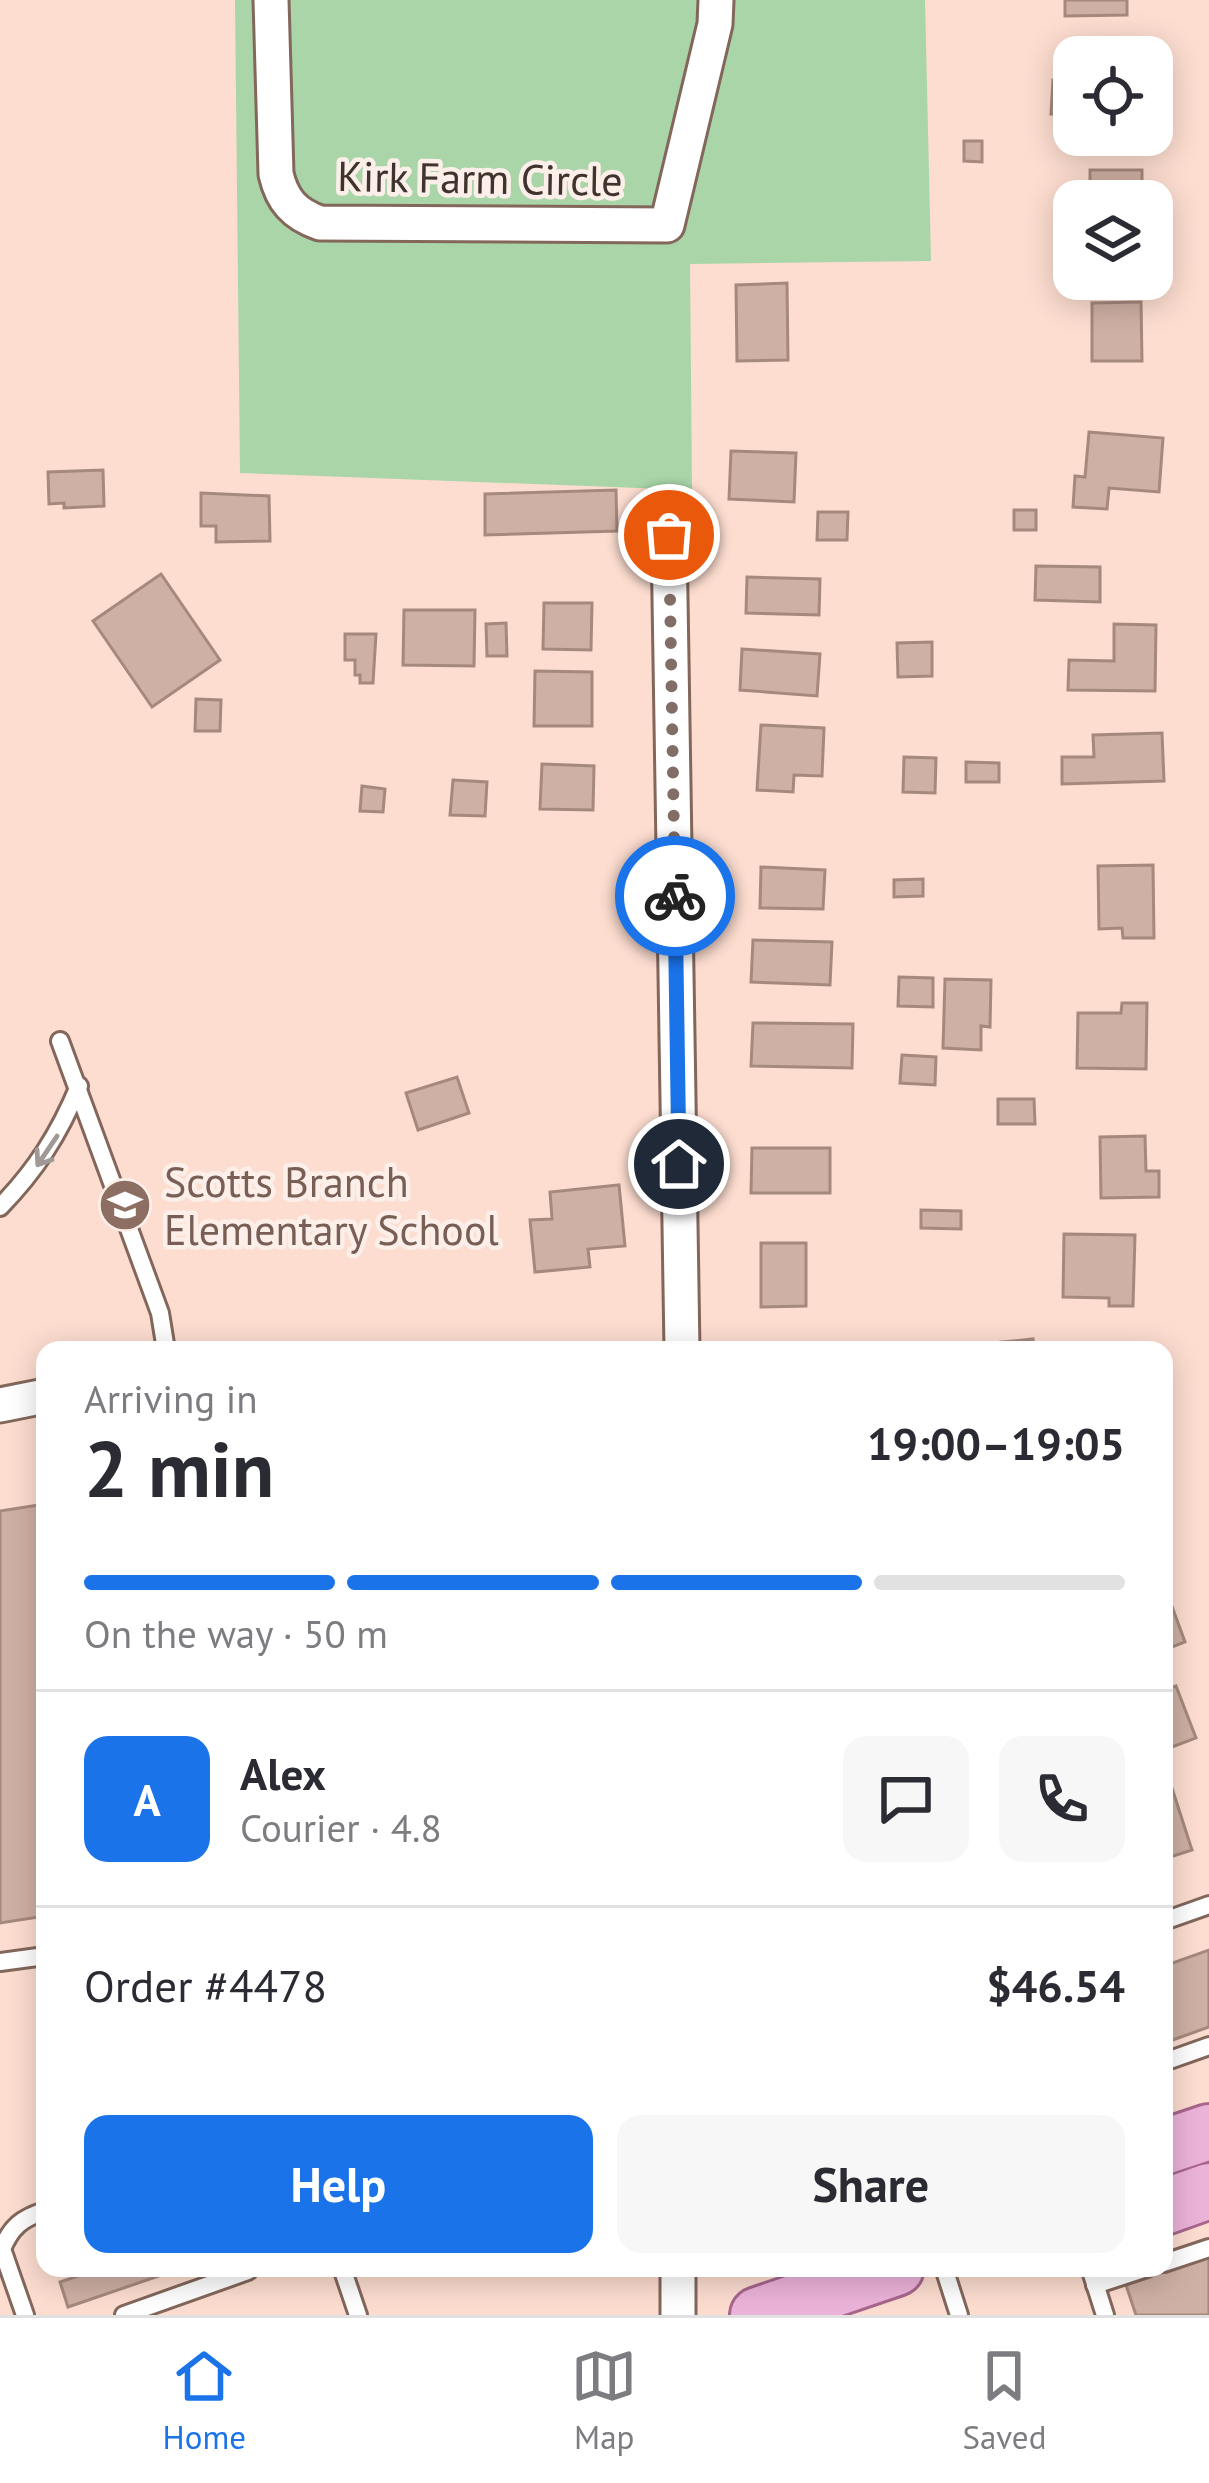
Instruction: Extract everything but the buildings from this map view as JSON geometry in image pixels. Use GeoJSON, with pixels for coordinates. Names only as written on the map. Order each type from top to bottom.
{"type":"FeatureCollection","features":[{"type":"Feature","properties":{"kind":"main road"},"geometry":{"type":"LineString","coordinates":[[1173,2144],[1209,2132]]}},
{"type":"Feature","properties":{"kind":"main road"},"geometry":{"type":"LineString","coordinates":[[1173,2204],[1209,2192]]}},
{"type":"Feature","properties":{"kind":"main road"},"geometry":{"type":"LineString","coordinates":[[770,2313],[871,2277]]}},
{"type":"Feature","properties":{"kind":"street","name":"Kirk Farm Circle"},"geometry":{"type":"LineString","coordinates":[[272,0],[276,174],[280,191],[303,217],[320,223],[667,226],[715,24],[716,0]]}},
{"type":"Feature","properties":{"kind":"street"},"geometry":{"type":"LineString","coordinates":[[669,535],[682,1341]]}},
{"type":"Feature","properties":{"kind":"street"},"geometry":{"type":"LineString","coordinates":[[0,1405],[36,1398]]}},
{"type":"Feature","properties":{"kind":"street"},"geometry":{"type":"LineString","coordinates":[[678,2277],[678,2315]]}},
{"type":"Feature","properties":{"kind":"lane"},"geometry":{"type":"LineString","coordinates":[[61,1041],[160,1313],[165,1341]]}},
{"type":"Feature","properties":{"kind":"lane"},"geometry":{"type":"LineString","coordinates":[[0,1207],[60,1132],[79,1087]]}},
{"type":"Feature","properties":{"kind":"lane"},"geometry":{"type":"LineString","coordinates":[[1173,1918],[1209,1905]]}},
{"type":"Feature","properties":{"kind":"lane"},"geometry":{"type":"LineString","coordinates":[[0,1962],[36,1957]]}},
{"type":"Feature","properties":{"kind":"lane"},"geometry":{"type":"LineString","coordinates":[[1200,2049],[1209,2067]]}},
{"type":"Feature","properties":{"kind":"lane"},"geometry":{"type":"LineString","coordinates":[[25,2315],[2,2249],[9,2230],[36,2214]]}},
{"type":"Feature","properties":{"kind":"lane"},"geometry":{"type":"LineString","coordinates":[[1173,2260],[1209,2248]]}},
{"type":"Feature","properties":{"kind":"lane"},"geometry":{"type":"LineString","coordinates":[[124,2315],[231,2277]]}},
{"type":"Feature","properties":{"kind":"lane"},"geometry":{"type":"LineString","coordinates":[[345,2277],[358,2315]]}},
{"type":"Feature","properties":{"kind":"lane"},"geometry":{"type":"LineString","coordinates":[[947,2277],[959,2315]]}},
{"type":"Feature","properties":{"kind":"lane"},"geometry":{"type":"LineString","coordinates":[[1092,2277],[1106,2315]]}},
{"type":"Feature","properties":{"kind":"green space"},"geometry":{"type":"Polygon","coordinates":[[[235,0],[925,0],[931,261],[690,264],[692,490],[240,473],[235,0]]]}},
{"type":"Feature","properties":{"kind":"way so far"},"geometry":{"type":"LineString","coordinates":[[669,535],[675,896]]}},
{"type":"Feature","properties":{"kind":"place","name":"Scotts Branch Elementary School"},"geometry":{"type":"Point","coordinates":[125,1205]}},
{"type":"Feature","properties":{"kind":"route"},"geometry":{"type":"LineString","coordinates":[[675,896],[679,1164]]}}]}
